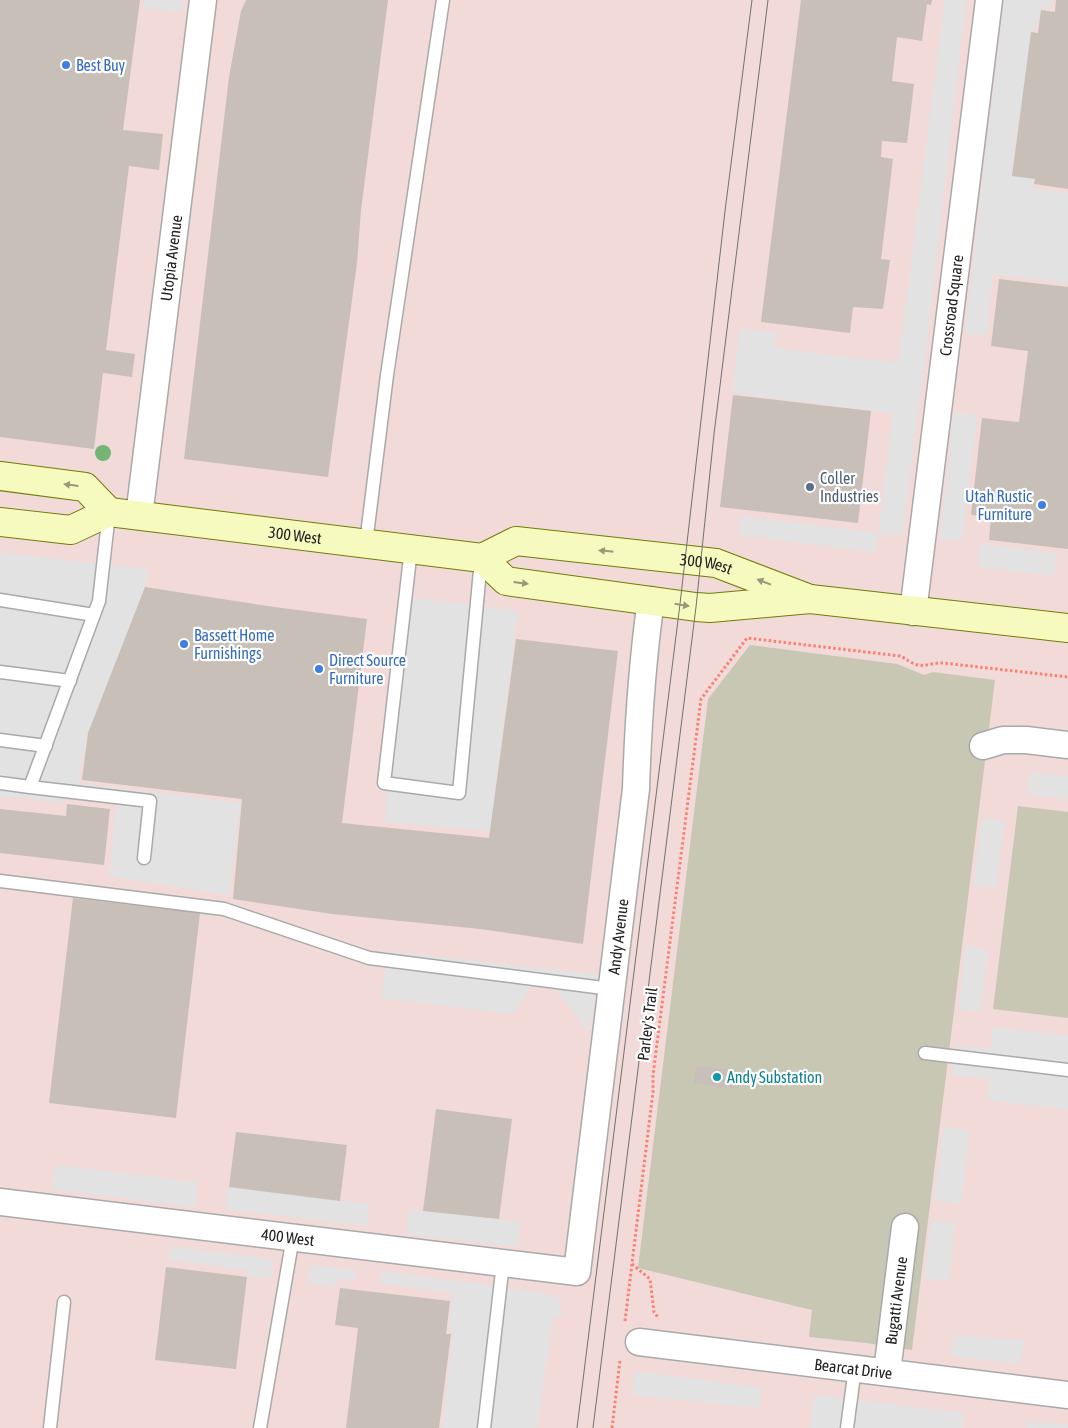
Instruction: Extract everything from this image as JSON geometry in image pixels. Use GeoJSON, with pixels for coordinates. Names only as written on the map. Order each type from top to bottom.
{"type":"FeatureCollection","features":[{"type":"Feature","properties":{"kind":"main road"},"geometry":{"type":"LineString","coordinates":[[0,476],[85,487],[109,512],[71,530],[0,522]]}},
{"type":"Feature","properties":{"kind":"main road","name":"300 West"},"geometry":{"type":"LineString","coordinates":[[109,512],[482,558],[516,541],[716,563],[810,599]]}},
{"type":"Feature","properties":{"kind":"main road","name":"300 West"},"geometry":{"type":"LineString","coordinates":[[482,558],[506,581],[710,608],[810,599],[1068,628]]}},
{"type":"Feature","properties":{"kind":"street","name":"Utopia Avenue"},"geometry":{"type":"LineString","coordinates":[[139,516],[203,0]]}},
{"type":"Feature","properties":{"kind":"street","name":"Crossroad Square"},"geometry":{"type":"LineString","coordinates":[[913,612],[989,0]]}},
{"type":"Feature","properties":{"kind":"street","name":"Andy Avenue"},"geometry":{"type":"LineString","coordinates":[[577,1272],[636,789],[638,716],[651,600]]}},
{"type":"Feature","properties":{"kind":"street"},"geometry":{"type":"LineString","coordinates":[[983,746],[1003,740],[1026,740],[1068,745]]}},
{"type":"Feature","properties":{"kind":"street","name":"400 West"},"geometry":{"type":"LineString","coordinates":[[0,1202],[577,1272]]}},
{"type":"Feature","properties":{"kind":"street","name":"Bugatti Avenue"},"geometry":{"type":"LineString","coordinates":[[887,1372],[905,1227]]}},
{"type":"Feature","properties":{"kind":"street","name":"Bearcat Drive"},"geometry":{"type":"LineString","coordinates":[[628,1338],[667,1346],[1068,1395]]}},
{"type":"Feature","properties":{"kind":"lane"},"geometry":{"type":"LineString","coordinates":[[366,543],[390,354],[443,0]]}},
{"type":"Feature","properties":{"kind":"lane"},"geometry":{"type":"LineString","coordinates":[[30,787],[99,602],[109,512]]}},
{"type":"Feature","properties":{"kind":"lane"},"geometry":{"type":"LineString","coordinates":[[412,549],[384,783],[458,793],[482,558]]}},
{"type":"Feature","properties":{"kind":"lane"},"geometry":{"type":"LineString","coordinates":[[0,600],[94,615]]}},
{"type":"Feature","properties":{"kind":"lane"},"geometry":{"type":"LineString","coordinates":[[0,672],[70,681]]}},
{"type":"Feature","properties":{"kind":"lane"},"geometry":{"type":"LineString","coordinates":[[0,740],[46,746]]}},
{"type":"Feature","properties":{"kind":"lane"},"geometry":{"type":"LineString","coordinates":[[0,783],[150,801],[144,858]]}},
{"type":"Feature","properties":{"kind":"lane"},"geometry":{"type":"LineString","coordinates":[[0,881],[224,909],[370,958],[612,989]]}},
{"type":"Feature","properties":{"kind":"lane"},"geometry":{"type":"LineString","coordinates":[[925,1053],[1068,1070]]}},
{"type":"Feature","properties":{"kind":"lane"},"geometry":{"type":"LineString","coordinates":[[260,1428],[293,1237]]}},
{"type":"Feature","properties":{"kind":"lane"},"geometry":{"type":"LineString","coordinates":[[484,1428],[503,1263]]}},
{"type":"Feature","properties":{"kind":"lane"},"geometry":{"type":"LineString","coordinates":[[50,1428],[64,1302]]}},
{"type":"Feature","properties":{"kind":"lane"},"geometry":{"type":"LineString","coordinates":[[846,1428],[855,1368]]}},
{"type":"Feature","properties":{"kind":"path","name":"Parley's Trail"},"geometry":{"type":"LineString","coordinates":[[612,1428],[628,1338],[632,1264],[700,698],[748,638],[900,656],[920,666],[930,663],[944,663],[1068,677]]}},
{"type":"Feature","properties":{"kind":"path"},"geometry":{"type":"LineString","coordinates":[[632,1264],[650,1279],[654,1312],[660,1319],[667,1346]]}},
{"type":"Feature","properties":{"kind":"shaded area"},"geometry":{"type":"Polygon","coordinates":[[[0,0],[1068,0],[1068,1428],[0,1428],[0,0]]]}},
{"type":"Feature","properties":{"kind":"shaded area"},"geometry":{"type":"Polygon","coordinates":[[[144,0],[183,0],[181,12],[143,8],[144,0]]]}},
{"type":"Feature","properties":{"kind":"shaded area"},"geometry":{"type":"Polygon","coordinates":[[[945,0],[966,0],[924,367],[902,536],[878,533],[893,413],[732,393],[740,329],[776,333],[774,348],[898,363],[945,0]]]}},
{"type":"Feature","properties":{"kind":"shaded area"},"geometry":{"type":"Polygon","coordinates":[[[1004,0],[1052,0],[1051,9],[1041,8],[1037,29],[1032,30],[1011,173],[1033,176],[1033,189],[1068,193],[1068,283],[993,274],[986,335],[965,334],[1004,0]]]}},
{"type":"Feature","properties":{"kind":"shaded area"},"geometry":{"type":"Polygon","coordinates":[[[954,412],[977,415],[962,541],[940,539],[954,412]]]}},
{"type":"Feature","properties":{"kind":"shaded area"},"geometry":{"type":"Polygon","coordinates":[[[740,516],[878,533],[875,552],[739,535],[740,516]]]}},
{"type":"Feature","properties":{"kind":"shaded area"},"geometry":{"type":"Polygon","coordinates":[[[981,544],[1056,553],[1054,576],[978,567],[981,544]]]}},
{"type":"Feature","properties":{"kind":"shaded area"},"geometry":{"type":"Polygon","coordinates":[[[0,553],[148,569],[145,587],[88,733],[78,783],[241,803],[229,895],[109,876],[117,797],[65,796],[62,803],[18,797],[0,797],[0,553]]]}},
{"type":"Feature","properties":{"kind":"shaded area"},"geometry":{"type":"Polygon","coordinates":[[[406,597],[518,611],[490,831],[385,822],[406,597]]]}},
{"type":"Feature","properties":{"kind":"shaded area"},"geometry":{"type":"Polygon","coordinates":[[[750,645],[897,664],[924,675],[933,672],[995,680],[912,1350],[809,1337],[812,1310],[638,1268],[708,699],[750,645]]]}},
{"type":"Feature","properties":{"kind":"shaded area"},"geometry":{"type":"Polygon","coordinates":[[[1030,772],[1068,776],[1068,799],[1027,794],[1030,772]]]}},
{"type":"Feature","properties":{"kind":"shaded area"},"geometry":{"type":"Polygon","coordinates":[[[1018,806],[1068,812],[1068,1018],[993,1009],[1018,806]]]}},
{"type":"Feature","properties":{"kind":"shaded area"},"geometry":{"type":"Polygon","coordinates":[[[982,818],[1005,821],[996,888],[974,885],[982,818]]]}},
{"type":"Feature","properties":{"kind":"shaded area"},"geometry":{"type":"Polygon","coordinates":[[[966,944],[988,950],[981,1011],[959,1010],[966,944]]]}},
{"type":"Feature","properties":{"kind":"shaded area"},"geometry":{"type":"Polygon","coordinates":[[[389,951],[599,975],[589,1032],[556,989],[531,987],[514,1014],[381,998],[389,951]]]}},
{"type":"Feature","properties":{"kind":"shaded area"},"geometry":{"type":"Polygon","coordinates":[[[993,1027],[1068,1036],[1068,1110],[987,1100],[990,1079],[952,1075],[956,1045],[990,1049],[993,1027]]]}},
{"type":"Feature","properties":{"kind":"shaded area"},"geometry":{"type":"Polygon","coordinates":[[[944,1127],[970,1131],[961,1204],[934,1200],[944,1127]]]}},
{"type":"Feature","properties":{"kind":"shaded area"},"geometry":{"type":"Polygon","coordinates":[[[55,1165],[197,1182],[195,1207],[52,1189],[55,1165]]]}},
{"type":"Feature","properties":{"kind":"shaded area"},"geometry":{"type":"Polygon","coordinates":[[[229,1187],[369,1204],[367,1226],[226,1209],[229,1187]]]}},
{"type":"Feature","properties":{"kind":"shaded area"},"geometry":{"type":"Polygon","coordinates":[[[409,1209],[521,1222],[518,1247],[406,1234],[409,1209]]]}},
{"type":"Feature","properties":{"kind":"shaded area"},"geometry":{"type":"Polygon","coordinates":[[[931,1221],[955,1223],[949,1281],[924,1279],[931,1221]]]}},
{"type":"Feature","properties":{"kind":"shaded area"},"geometry":{"type":"Polygon","coordinates":[[[171,1246],[271,1259],[272,1279],[247,1277],[248,1270],[168,1260],[171,1246]]]}},
{"type":"Feature","properties":{"kind":"shaded area"},"geometry":{"type":"Polygon","coordinates":[[[311,1265],[356,1270],[356,1280],[337,1280],[334,1287],[308,1283],[311,1265]]]}},
{"type":"Feature","properties":{"kind":"shaded area"},"geometry":{"type":"Polygon","coordinates":[[[382,1271],[543,1293],[558,1298],[563,1315],[553,1317],[537,1428],[442,1428],[453,1331],[449,1329],[453,1293],[379,1283],[382,1271]]]}},
{"type":"Feature","properties":{"kind":"shaded area"},"geometry":{"type":"Polygon","coordinates":[[[954,1334],[1024,1341],[1020,1364],[950,1356],[954,1334]]]}},
{"type":"Feature","properties":{"kind":"shaded area"},"geometry":{"type":"Polygon","coordinates":[[[635,1371],[762,1388],[760,1408],[633,1395],[635,1371]]]}},
{"type":"Feature","properties":{"kind":"shaded area"},"geometry":{"type":"Polygon","coordinates":[[[814,1395],[964,1413],[963,1428],[810,1428],[814,1395]]]}},
{"type":"Feature","properties":{"kind":"shaded area"},"geometry":{"type":"Polygon","coordinates":[[[1028,1421],[1068,1425],[1068,1428],[1027,1428],[1028,1421]]]}},
{"type":"Feature","properties":{"kind":"building"},"geometry":{"type":"Polygon","coordinates":[[[0,0],[140,0],[123,130],[163,134],[159,170],[129,166],[106,350],[135,354],[132,377],[103,373],[94,449],[0,437],[0,0]]]}},
{"type":"Feature","properties":{"kind":"building"},"geometry":{"type":"Polygon","coordinates":[[[246,0],[388,0],[361,210],[357,263],[328,477],[184,459],[229,77],[241,11],[246,0]]]}},
{"type":"Feature","properties":{"kind":"building"},"geometry":{"type":"Polygon","coordinates":[[[801,0],[932,0],[931,5],[927,4],[922,41],[897,37],[892,81],[914,84],[907,143],[882,141],[881,157],[893,159],[881,259],[890,260],[883,309],[853,307],[850,333],[761,322],[801,0]]]}},
{"type":"Feature","properties":{"kind":"building"},"geometry":{"type":"Polygon","coordinates":[[[1056,0],[1068,0],[1068,189],[1034,184],[1035,179],[1012,176],[1031,32],[1038,33],[1041,10],[1055,12],[1056,0]]]}},
{"type":"Feature","properties":{"kind":"building"},"geometry":{"type":"Polygon","coordinates":[[[999,279],[1068,287],[1068,549],[989,540],[991,517],[971,515],[982,418],[1019,422],[1028,351],[991,346],[999,279]]]}},
{"type":"Feature","properties":{"kind":"building"},"geometry":{"type":"Polygon","coordinates":[[[733,395],[871,411],[858,523],[720,507],[733,395]]]}},
{"type":"Feature","properties":{"kind":"building"},"geometry":{"type":"Polygon","coordinates":[[[145,587],[367,619],[342,823],[489,838],[516,639],[618,651],[583,944],[480,929],[332,914],[233,899],[242,799],[82,780],[88,733],[145,587]]]}},
{"type":"Feature","properties":{"kind":"building"},"geometry":{"type":"Polygon","coordinates":[[[67,804],[110,809],[104,865],[0,853],[0,809],[66,816],[67,804]]]}},
{"type":"Feature","properties":{"kind":"building"},"geometry":{"type":"Polygon","coordinates":[[[73,898],[200,913],[176,1118],[49,1103],[73,898]]]}},
{"type":"Feature","properties":{"kind":"building","name":"Andy Substation"},"geometry":{"type":"Polygon","coordinates":[[[696,1066],[740,1071],[738,1089],[694,1083],[696,1066]]]}},
{"type":"Feature","properties":{"kind":"building"},"geometry":{"type":"Polygon","coordinates":[[[436,1109],[512,1119],[499,1219],[423,1211],[436,1109]]]}},
{"type":"Feature","properties":{"kind":"building"},"geometry":{"type":"Polygon","coordinates":[[[236,1132],[347,1145],[340,1201],[229,1187],[236,1132]]]}},
{"type":"Feature","properties":{"kind":"building"},"geometry":{"type":"Polygon","coordinates":[[[166,1267],[247,1277],[236,1369],[155,1360],[166,1267]]]}},
{"type":"Feature","properties":{"kind":"building"},"geometry":{"type":"Polygon","coordinates":[[[340,1288],[450,1301],[446,1334],[451,1334],[439,1428],[346,1428],[358,1328],[335,1325],[340,1288]]]}},
{"type":"Feature","properties":{"kind":"tram line"},"geometry":{"type":"LineString","coordinates":[[577,1428],[680,604],[725,211],[752,0]]}},
{"type":"Feature","properties":{"kind":"tram line"},"geometry":{"type":"LineString","coordinates":[[593,1428],[696,607],[714,434],[768,0]]}},
{"type":"Feature","properties":{"kind":"place","name":"Best Buy"},"geometry":{"type":"Point","coordinates":[66,65]}},
{"type":"Feature","properties":{"kind":"place","name":"Coller Industries"},"geometry":{"type":"Point","coordinates":[810,487]}},
{"type":"Feature","properties":{"kind":"place","name":"Utah Rustic Furniture"},"geometry":{"type":"Point","coordinates":[1042,505]}},
{"type":"Feature","properties":{"kind":"place","name":"Bassett Home Furnishings"},"geometry":{"type":"Point","coordinates":[184,644]}},
{"type":"Feature","properties":{"kind":"place","name":"Direct Source Furniture"},"geometry":{"type":"Point","coordinates":[319,669]}},
{"type":"Feature","properties":{"kind":"place","name":"Andy Substation"},"geometry":{"type":"Point","coordinates":[717,1077]}}]}
